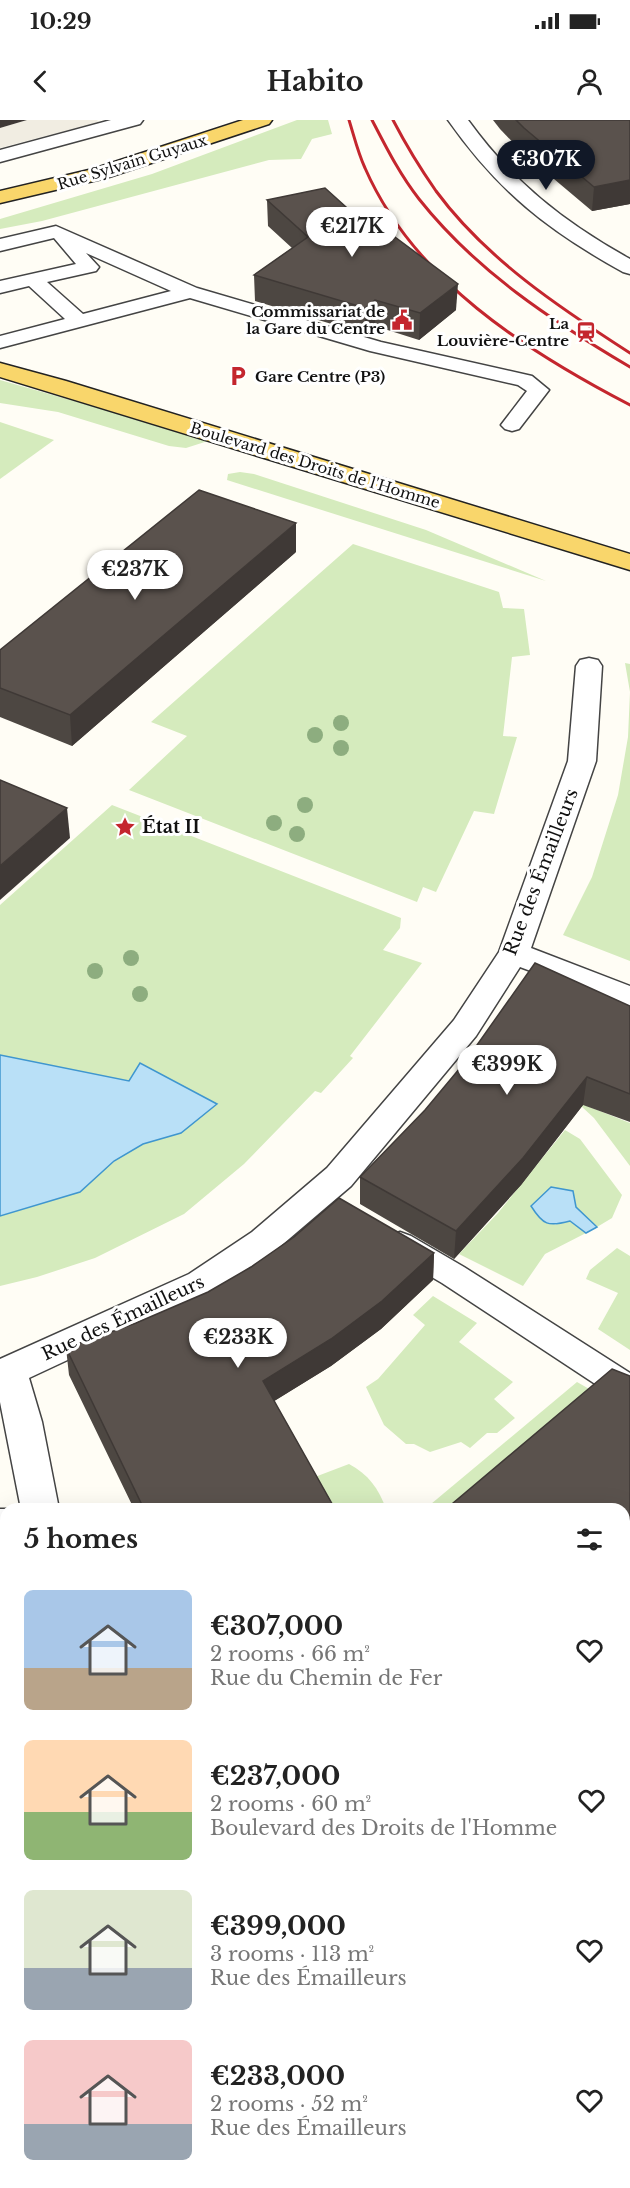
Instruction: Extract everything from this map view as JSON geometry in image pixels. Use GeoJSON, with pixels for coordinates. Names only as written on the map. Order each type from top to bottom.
{"type":"FeatureCollection","features":[{"type":"Feature","properties":{"kind":"main road","name":"Rue Sylvain Guyaux"},"geometry":{"type":"LineString","coordinates":[[0,197],[36,190],[154,156],[261,120]]}},
{"type":"Feature","properties":{"kind":"main road","name":"Rue Sylvain Guyaux"},"geometry":{"type":"LineString","coordinates":[[0,206],[36,190]]}},
{"type":"Feature","properties":{"kind":"main road","name":"Boulevard des Droits de l'Homme"},"geometry":{"type":"LineString","coordinates":[[0,370],[630,562]]}},
{"type":"Feature","properties":{"kind":"street"},"geometry":{"type":"LineString","coordinates":[[0,156],[133,120]]}},
{"type":"Feature","properties":{"kind":"street"},"geometry":{"type":"LineString","coordinates":[[458,120],[485,158],[509,184],[542,213],[630,268]]}},
{"type":"Feature","properties":{"kind":"street","name":"Rue des Émailleurs"},"geometry":{"type":"LineString","coordinates":[[39,1503],[24,1422],[9,1371],[201,1283],[264,1241],[328,1203],[350,1164],[465,1028],[513,953],[582,761],[589,666]]}},
{"type":"Feature","properties":{"kind":"street"},"geometry":{"type":"LineString","coordinates":[[513,953],[630,998]]}},
{"type":"Feature","properties":{"kind":"lane"},"geometry":{"type":"LineString","coordinates":[[0,245],[56,232],[190,292],[377,347],[525,380],[539,390],[512,425]]}},
{"type":"Feature","properties":{"kind":"lane"},"geometry":{"type":"LineString","coordinates":[[0,287],[89,267],[56,232]]}},
{"type":"Feature","properties":{"kind":"lane"},"geometry":{"type":"LineString","coordinates":[[32,279],[79,321]]}},
{"type":"Feature","properties":{"kind":"lane"},"geometry":{"type":"LineString","coordinates":[[0,342],[190,292]]}},
{"type":"Feature","properties":{"kind":"lane"},"geometry":{"type":"LineString","coordinates":[[377,1231],[453,1275],[630,1390]]}},
{"type":"Feature","properties":{"kind":"green space"},"geometry":{"type":"Polygon","coordinates":[[[297,120],[328,120],[332,134],[312,139],[301,159],[269,160],[42,221],[0,229],[0,219],[152,174],[297,120]]]}},
{"type":"Feature","properties":{"kind":"green space"},"geometry":{"type":"Polygon","coordinates":[[[0,380],[211,440],[186,448],[169,446],[58,412],[0,403],[0,380]]]}},
{"type":"Feature","properties":{"kind":"green space"},"geometry":{"type":"Polygon","coordinates":[[[0,422],[54,440],[0,479],[0,422]]]}},
{"type":"Feature","properties":{"kind":"green space"},"geometry":{"type":"Polygon","coordinates":[[[240,472],[254,474],[426,530],[546,581],[227,480],[228,474],[240,472]]]}},
{"type":"Feature","properties":{"kind":"green space"},"geometry":{"type":"Polygon","coordinates":[[[353,544],[499,592],[503,608],[524,609],[530,655],[512,657],[503,736],[517,737],[494,814],[474,811],[436,892],[423,887],[417,902],[129,790],[187,736],[151,722],[353,544]]]}},
{"type":"Feature","properties":{"kind":"green space"},"geometry":{"type":"Polygon","coordinates":[[[625,663],[630,664],[630,692],[625,663]]]}},
{"type":"Feature","properties":{"kind":"green space"},"geometry":{"type":"Polygon","coordinates":[[[630,692],[630,961],[563,935],[592,877],[618,795],[628,737],[630,692]]]}},
{"type":"Feature","properties":{"kind":"green space"},"geometry":{"type":"Polygon","coordinates":[[[112,805],[401,918],[400,928],[383,950],[422,963],[350,1056],[353,1058],[321,1093],[315,1091],[244,1164],[184,1214],[95,1258],[37,1277],[0,1286],[0,905],[112,805]]]}},
{"type":"Feature","properties":{"kind":"green space"},"geometry":{"type":"Polygon","coordinates":[[[582,1104],[630,1123],[630,1166],[594,1118],[581,1106],[582,1104]]]}},
{"type":"Feature","properties":{"kind":"green space"},"geometry":{"type":"Polygon","coordinates":[[[565,1130],[580,1139],[622,1195],[612,1218],[597,1227],[576,1207],[554,1225],[570,1221],[586,1233],[545,1254],[523,1286],[459,1254],[498,1213],[565,1130]]]}},
{"type":"Feature","properties":{"kind":"green space"},"geometry":{"type":"Polygon","coordinates":[[[617,1248],[630,1256],[630,1350],[598,1329],[618,1293],[586,1279],[590,1270],[617,1248]]]}},
{"type":"Feature","properties":{"kind":"green space"},"geometry":{"type":"Polygon","coordinates":[[[433,1296],[477,1323],[459,1342],[513,1382],[494,1399],[515,1418],[497,1433],[487,1433],[470,1448],[461,1442],[430,1452],[414,1444],[406,1444],[384,1425],[366,1387],[378,1379],[425,1325],[413,1315],[433,1296]]]}},
{"type":"Feature","properties":{"kind":"green space"},"geometry":{"type":"Polygon","coordinates":[[[577,1382],[605,1398],[481,1503],[432,1503],[577,1382]]]}},
{"type":"Feature","properties":{"kind":"green space"},"geometry":{"type":"Polygon","coordinates":[[[349,1464],[362,1472],[372,1483],[383,1503],[320,1503],[307,1480],[349,1464]]]}},
{"type":"Feature","properties":{"kind":"shaded area"},"geometry":{"type":"Polygon","coordinates":[[[27,120],[97,120],[99,122],[0,148],[0,128],[27,120]]]}},
{"type":"Feature","properties":{"kind":"water"},"geometry":{"type":"Polygon","coordinates":[[[0,1055],[129,1081],[140,1063],[217,1104],[181,1133],[143,1144],[114,1161],[80,1192],[0,1216],[0,1055]]]}},
{"type":"Feature","properties":{"kind":"water"},"geometry":{"type":"Polygon","coordinates":[[[551,1187],[573,1191],[576,1207],[597,1227],[586,1233],[570,1221],[551,1224],[543,1221],[531,1206],[551,1187]]]}},
{"type":"Feature","properties":{"kind":"building"},"geometry":{"type":"Polygon","coordinates":[[[516,120],[630,120],[630,180],[594,187],[516,120]]]}},
{"type":"Feature","properties":{"kind":"building"},"geometry":{"type":"Polygon","coordinates":[[[325,188],[356,216],[364,214],[458,284],[420,313],[375,300],[365,308],[254,275],[308,237],[267,200],[325,188]]]}},
{"type":"Feature","properties":{"kind":"building"},"geometry":{"type":"Polygon","coordinates":[[[199,490],[296,523],[70,715],[0,688],[0,650],[199,490]]]}},
{"type":"Feature","properties":{"kind":"building"},"geometry":{"type":"Polygon","coordinates":[[[0,780],[67,808],[0,866],[0,780]]]}},
{"type":"Feature","properties":{"kind":"building"},"geometry":{"type":"Polygon","coordinates":[[[535,963],[630,1006],[630,1094],[587,1077],[523,1158],[456,1231],[360,1177],[425,1110],[465,1062],[535,963]]]}},
{"type":"Feature","properties":{"kind":"building"},"geometry":{"type":"Polygon","coordinates":[[[339,1198],[434,1253],[382,1301],[331,1339],[263,1381],[332,1503],[141,1503],[66,1348],[136,1323],[208,1292],[251,1267],[294,1237],[339,1198]]]}},
{"type":"Feature","properties":{"kind":"building"},"geometry":{"type":"Polygon","coordinates":[[[612,1369],[630,1376],[630,1503],[453,1503],[612,1369]]]}},
{"type":"Feature","properties":{"kind":"railway"},"geometry":{"type":"LineString","coordinates":[[349,120],[363,162],[386,208],[412,245],[443,278],[513,336],[630,405]]}},
{"type":"Feature","properties":{"kind":"railway"},"geometry":{"type":"LineString","coordinates":[[372,120],[412,190],[441,225],[465,249],[490,272],[544,313],[630,367]]}},
{"type":"Feature","properties":{"kind":"railway"},"geometry":{"type":"LineString","coordinates":[[393,120],[436,191],[478,239],[551,300],[630,353]]}},
{"type":"Feature","properties":{"kind":"place","name":"Commissariat de la Gare du Centre"},"geometry":{"type":"Point","coordinates":[402,320]}},
{"type":"Feature","properties":{"kind":"place","name":"La Louvière-Centre"},"geometry":{"type":"Point","coordinates":[586,332]}},
{"type":"Feature","properties":{"kind":"place","name":"Gare Centre (P3)"},"geometry":{"type":"Point","coordinates":[238,376]}},
{"type":"Feature","properties":{"kind":"place","name":"État II"},"geometry":{"type":"Point","coordinates":[125,827]}}]}
